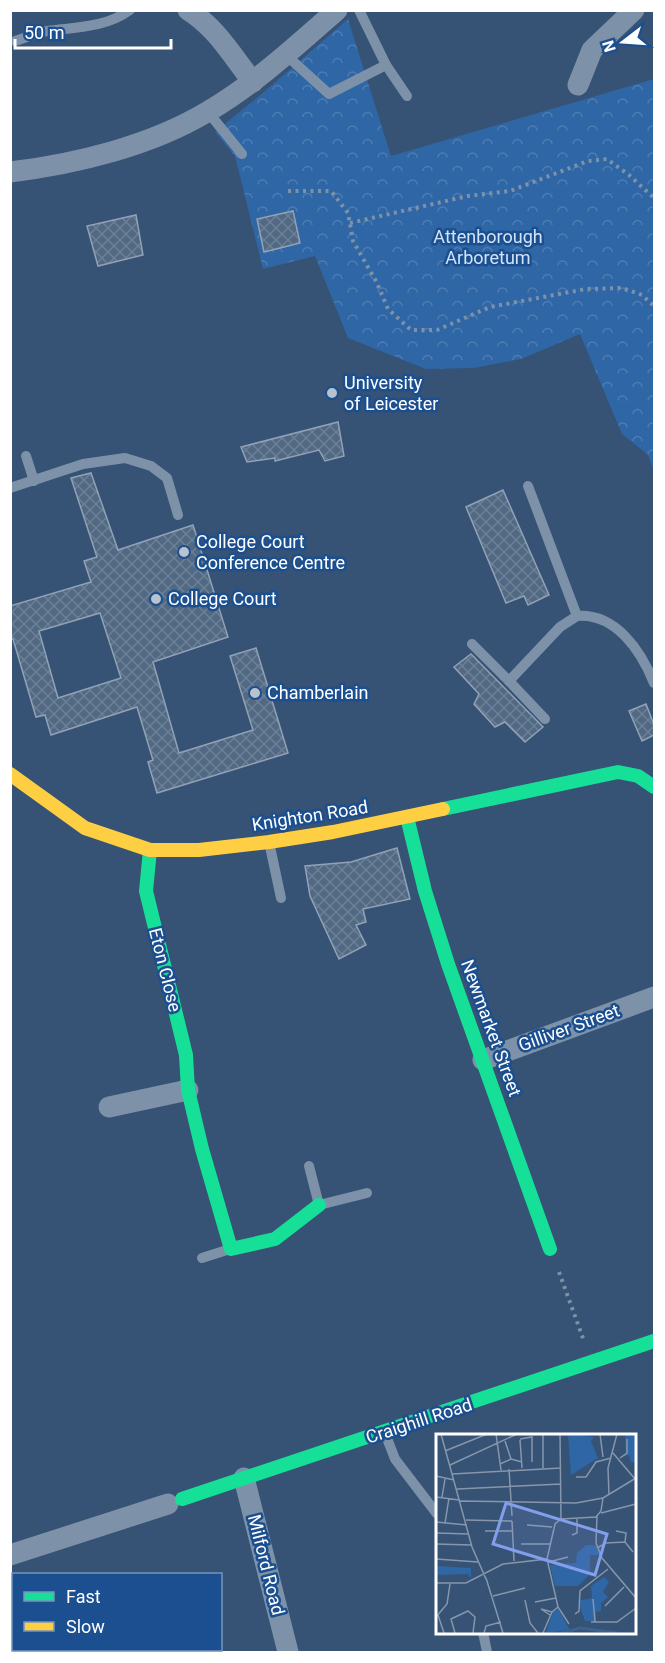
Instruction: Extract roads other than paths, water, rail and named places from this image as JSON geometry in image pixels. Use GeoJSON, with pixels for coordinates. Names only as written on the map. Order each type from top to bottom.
{"type":"FeatureCollection","features":[{"type":"Feature","properties":{"kind":"street"},"geometry":{"type":"LineString","coordinates":[[188,10],[212,29],[253,82]]}},
{"type":"Feature","properties":{"kind":"street"},"geometry":{"type":"LineString","coordinates":[[10,172],[77,161],[117,149],[188,122],[208,112],[253,82],[337,10]]}},
{"type":"Feature","properties":{"kind":"street"},"geometry":{"type":"LineString","coordinates":[[578,85],[592,50],[634,10]]}},
{"type":"Feature","properties":{"kind":"street","name":"Knighton Road"},"geometry":{"type":"LineString","coordinates":[[10,774],[85,828],[150,850],[199,850],[269,842],[406,817],[618,772],[647,778]]}},
{"type":"Feature","properties":{"kind":"street","name":"Newmarket Street"},"geometry":{"type":"LineString","coordinates":[[406,817],[425,891],[448,964],[550,1249]]}},
{"type":"Feature","properties":{"kind":"street","name":"Eton Close"},"geometry":{"type":"LineString","coordinates":[[150,850],[146,891],[186,1055],[188,1090],[202,1149],[231,1249]]}},
{"type":"Feature","properties":{"kind":"street","name":"Gilliver Street"},"geometry":{"type":"LineString","coordinates":[[483,1060],[654,997]]}},
{"type":"Feature","properties":{"kind":"street"},"geometry":{"type":"LineString","coordinates":[[109,1107],[188,1090]]}},
{"type":"Feature","properties":{"kind":"street"},"geometry":{"type":"LineString","coordinates":[[231,1249],[275,1239],[319,1205]]}},
{"type":"Feature","properties":{"kind":"street","name":"Craighill Road"},"geometry":{"type":"LineString","coordinates":[[10,1555],[654,1341]]}},
{"type":"Feature","properties":{"kind":"street","name":"Milford Road"},"geometry":{"type":"LineString","coordinates":[[244,1478],[288,1653]]}},
{"type":"Feature","properties":{"kind":"lane"},"geometry":{"type":"LineString","coordinates":[[15,41],[44,31],[106,23],[118,19],[130,10]]}},
{"type":"Feature","properties":{"kind":"lane"},"geometry":{"type":"LineString","coordinates":[[359,10],[386,65],[407,96]]}},
{"type":"Feature","properties":{"kind":"lane"},"geometry":{"type":"LineString","coordinates":[[285,55],[329,94],[386,65]]}},
{"type":"Feature","properties":{"kind":"lane"},"geometry":{"type":"LineString","coordinates":[[208,112],[242,154]]}},
{"type":"Feature","properties":{"kind":"lane"},"geometry":{"type":"LineString","coordinates":[[26,456],[34,481]]}},
{"type":"Feature","properties":{"kind":"lane"},"geometry":{"type":"LineString","coordinates":[[10,488],[83,464],[125,459],[151,466],[167,478],[178,514]]}},
{"type":"Feature","properties":{"kind":"lane"},"geometry":{"type":"LineString","coordinates":[[528,486],[577,616]]}},
{"type":"Feature","properties":{"kind":"lane"},"geometry":{"type":"LineString","coordinates":[[509,681],[560,627],[577,616],[590,615],[604,620],[621,631],[637,651],[654,683]]}},
{"type":"Feature","properties":{"kind":"lane"},"geometry":{"type":"LineString","coordinates":[[472,644],[545,719]]}},
{"type":"Feature","properties":{"kind":"lane"},"geometry":{"type":"LineString","coordinates":[[269,842],[281,898]]}},
{"type":"Feature","properties":{"kind":"lane"},"geometry":{"type":"LineString","coordinates":[[309,1166],[319,1205],[367,1193]]}},
{"type":"Feature","properties":{"kind":"lane"},"geometry":{"type":"LineString","coordinates":[[202,1258],[231,1249]]}},
{"type":"Feature","properties":{"kind":"lane"},"geometry":{"type":"LineString","coordinates":[[384,1432],[395,1459],[436,1513]]}},
{"type":"Feature","properties":{"kind":"lane"},"geometry":{"type":"LineString","coordinates":[[483,1633],[487,1653]]}},
{"type":"Feature","properties":{"kind":"place","name":"University of Leicester"},"geometry":{"type":"Point","coordinates":[332,393]}},
{"type":"Feature","properties":{"kind":"place","name":"College Court Conference Centre"},"geometry":{"type":"Point","coordinates":[184,552]}},
{"type":"Feature","properties":{"kind":"place","name":"College Court"},"geometry":{"type":"Point","coordinates":[156,599]}},
{"type":"Feature","properties":{"kind":"place","name":"Chamberlain"},"geometry":{"type":"Point","coordinates":[255,693]}},
{"type":"Feature","properties":{"kind":"park label","name":"Attenborough Arboretum"},"geometry":{"type":"Point","coordinates":[488,247]}}]}
